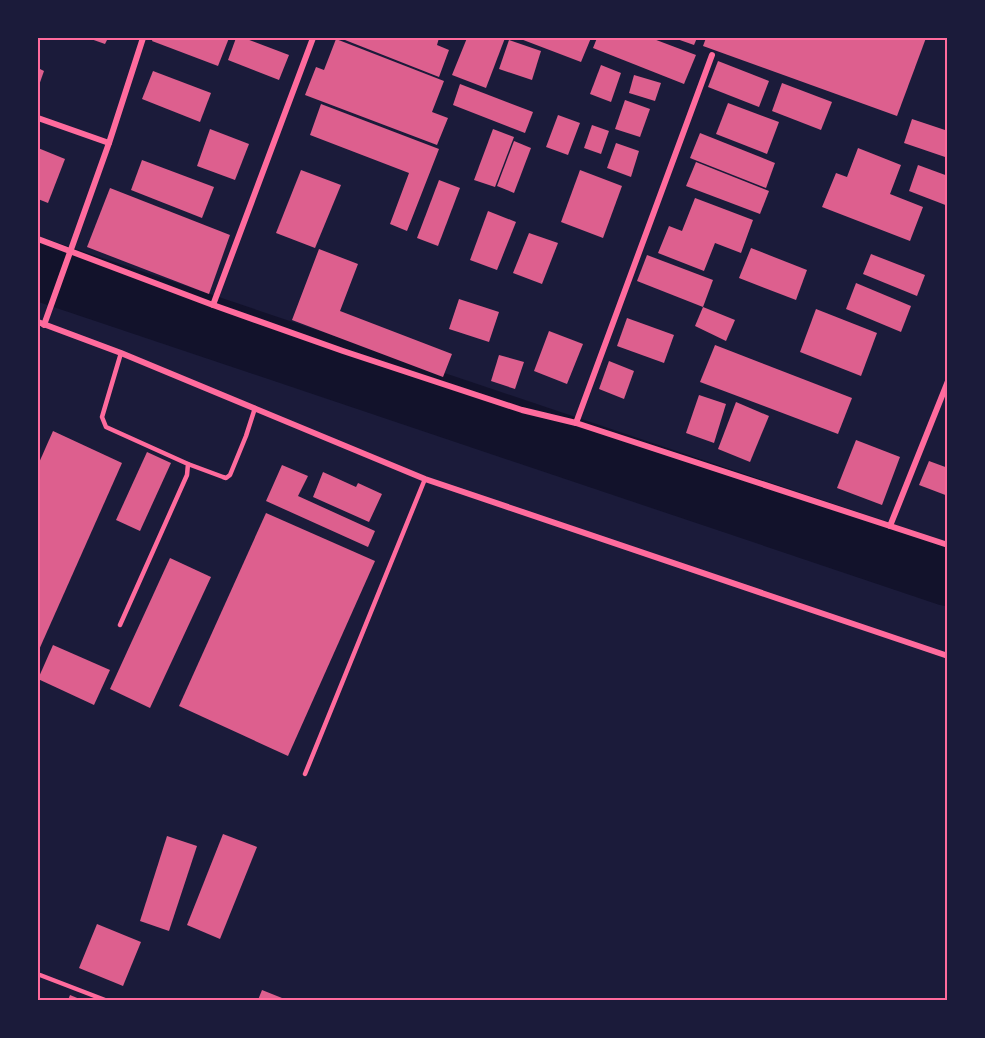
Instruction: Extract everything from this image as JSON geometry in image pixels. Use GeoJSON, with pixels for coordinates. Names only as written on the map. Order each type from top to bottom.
{"type":"FeatureCollection","features":[{"type":"Feature","properties":{"kind":"street"},"geometry":{"type":"LineString","coordinates":[[143,38],[53,303],[41,323],[121,353],[425,479],[948,656]]}},
{"type":"Feature","properties":{"kind":"street"},"geometry":{"type":"LineString","coordinates":[[213,305],[313,38]]}},
{"type":"Feature","properties":{"kind":"street"},"geometry":{"type":"LineString","coordinates":[[576,423],[712,55]]}},
{"type":"Feature","properties":{"kind":"street"},"geometry":{"type":"LineString","coordinates":[[38,118],[109,143]]}},
{"type":"Feature","properties":{"kind":"street"},"geometry":{"type":"LineString","coordinates":[[38,239],[343,351],[510,406],[576,423],[948,545]]}},
{"type":"Feature","properties":{"kind":"street"},"geometry":{"type":"LineString","coordinates":[[890,525],[948,381]]}},
{"type":"Feature","properties":{"kind":"lane"},"geometry":{"type":"LineString","coordinates":[[121,353],[102,417],[106,427],[188,464],[226,478],[230,475],[255,408]]}},
{"type":"Feature","properties":{"kind":"lane"},"geometry":{"type":"LineString","coordinates":[[120,625],[187,475],[188,464]]}},
{"type":"Feature","properties":{"kind":"lane"},"geometry":{"type":"LineString","coordinates":[[305,774],[425,479]]}},
{"type":"Feature","properties":{"kind":"lane"},"geometry":{"type":"LineString","coordinates":[[40,975],[105,1000]]}},
{"type":"Feature","properties":{"kind":"building"},"geometry":{"type":"Polygon","coordinates":[[[88,38],[108,38],[105,44],[88,38]]]}},
{"type":"Feature","properties":{"kind":"building"},"geometry":{"type":"Polygon","coordinates":[[[153,38],[229,38],[218,66],[152,41],[153,38]]]}},
{"type":"Feature","properties":{"kind":"building"},"geometry":{"type":"Polygon","coordinates":[[[236,38],[244,38],[289,55],[279,80],[228,60],[236,38]]]}},
{"type":"Feature","properties":{"kind":"building"},"geometry":{"type":"Polygon","coordinates":[[[346,38],[439,38],[437,45],[449,50],[439,77],[345,40],[346,38]]]}},
{"type":"Feature","properties":{"kind":"building"},"geometry":{"type":"Polygon","coordinates":[[[467,38],[505,38],[486,88],[452,75],[467,38]]]}},
{"type":"Feature","properties":{"kind":"building"},"geometry":{"type":"Polygon","coordinates":[[[518,38],[591,38],[581,62],[518,38]]]}},
{"type":"Feature","properties":{"kind":"building"},"geometry":{"type":"Polygon","coordinates":[[[597,38],[651,38],[696,55],[684,84],[593,48],[597,38]]]}},
{"type":"Feature","properties":{"kind":"building"},"geometry":{"type":"Polygon","coordinates":[[[674,38],[697,38],[694,45],[674,38]]]}},
{"type":"Feature","properties":{"kind":"building"},"geometry":{"type":"Polygon","coordinates":[[[706,38],[926,38],[897,116],[703,46],[706,38]]]}},
{"type":"Feature","properties":{"kind":"building"},"geometry":{"type":"Polygon","coordinates":[[[336,39],[444,81],[432,112],[448,118],[437,145],[305,95],[316,67],[324,70],[336,39]]]}},
{"type":"Feature","properties":{"kind":"building"},"geometry":{"type":"Polygon","coordinates":[[[509,40],[541,51],[532,80],[499,69],[509,40]]]}},
{"type":"Feature","properties":{"kind":"building"},"geometry":{"type":"Polygon","coordinates":[[[718,61],[769,81],[759,107],[708,87],[718,61]]]}},
{"type":"Feature","properties":{"kind":"building"},"geometry":{"type":"Polygon","coordinates":[[[601,65],[621,73],[611,102],[590,94],[601,65]]]}},
{"type":"Feature","properties":{"kind":"building"},"geometry":{"type":"Polygon","coordinates":[[[38,68],[44,71],[38,88],[38,68]]]}},
{"type":"Feature","properties":{"kind":"building"},"geometry":{"type":"Polygon","coordinates":[[[153,71],[211,93],[200,122],[142,99],[153,71]]]}},
{"type":"Feature","properties":{"kind":"building"},"geometry":{"type":"Polygon","coordinates":[[[634,75],[661,83],[655,101],[629,93],[634,75]]]}},
{"type":"Feature","properties":{"kind":"building"},"geometry":{"type":"Polygon","coordinates":[[[782,83],[832,102],[821,130],[772,111],[782,83]]]}},
{"type":"Feature","properties":{"kind":"building"},"geometry":{"type":"Polygon","coordinates":[[[460,84],[533,112],[525,133],[453,105],[460,84]]]}},
{"type":"Feature","properties":{"kind":"building"},"geometry":{"type":"Polygon","coordinates":[[[625,100],[650,109],[640,137],[615,129],[625,100]]]}},
{"type":"Feature","properties":{"kind":"building"},"geometry":{"type":"Polygon","coordinates":[[[728,103],[779,122],[767,154],[716,134],[728,103]]]}},
{"type":"Feature","properties":{"kind":"building"},"geometry":{"type":"Polygon","coordinates":[[[321,104],[439,149],[407,231],[390,224],[409,173],[310,135],[321,104]]]}},
{"type":"Feature","properties":{"kind":"building"},"geometry":{"type":"Polygon","coordinates":[[[558,115],[580,123],[568,155],[546,147],[558,115]]]}},
{"type":"Feature","properties":{"kind":"building"},"geometry":{"type":"Polygon","coordinates":[[[912,119],[948,131],[948,158],[904,143],[912,119]]]}},
{"type":"Feature","properties":{"kind":"building"},"geometry":{"type":"Polygon","coordinates":[[[592,125],[609,131],[601,154],[584,148],[592,125]]]}},
{"type":"Feature","properties":{"kind":"building"},"geometry":{"type":"Polygon","coordinates":[[[210,129],[249,144],[235,180],[197,166],[210,129]]]}},
{"type":"Feature","properties":{"kind":"building"},"geometry":{"type":"Polygon","coordinates":[[[493,129],[514,137],[495,187],[474,180],[493,129]]]}},
{"type":"Feature","properties":{"kind":"building"},"geometry":{"type":"Polygon","coordinates":[[[700,133],[775,163],[766,188],[690,158],[700,133]]]}},
{"type":"Feature","properties":{"kind":"building"},"geometry":{"type":"Polygon","coordinates":[[[514,141],[531,148],[514,193],[497,186],[514,141]]]}},
{"type":"Feature","properties":{"kind":"building"},"geometry":{"type":"Polygon","coordinates":[[[616,143],[639,151],[631,177],[607,168],[616,143]]]}},
{"type":"Feature","properties":{"kind":"building"},"geometry":{"type":"Polygon","coordinates":[[[38,148],[65,159],[48,203],[38,199],[38,148]]]}},
{"type":"Feature","properties":{"kind":"building"},"geometry":{"type":"Polygon","coordinates":[[[858,148],[901,165],[890,194],[923,207],[910,241],[822,207],[836,173],[847,177],[858,148]]]}},
{"type":"Feature","properties":{"kind":"building"},"geometry":{"type":"Polygon","coordinates":[[[142,160],[214,187],[202,218],[131,190],[142,160]]]}},
{"type":"Feature","properties":{"kind":"building"},"geometry":{"type":"Polygon","coordinates":[[[696,162],[769,191],[760,214],[686,186],[696,162]]]}},
{"type":"Feature","properties":{"kind":"building"},"geometry":{"type":"Polygon","coordinates":[[[918,165],[948,176],[948,206],[909,191],[918,165]]]}},
{"type":"Feature","properties":{"kind":"building"},"geometry":{"type":"Polygon","coordinates":[[[301,170],[341,185],[315,248],[276,233],[301,170]]]}},
{"type":"Feature","properties":{"kind":"building"},"geometry":{"type":"Polygon","coordinates":[[[580,170],[622,186],[603,238],[561,222],[580,170]]]}},
{"type":"Feature","properties":{"kind":"building"},"geometry":{"type":"Polygon","coordinates":[[[439,180],[460,188],[438,246],[417,238],[439,180]]]}},
{"type":"Feature","properties":{"kind":"building"},"geometry":{"type":"Polygon","coordinates":[[[110,188],[230,235],[209,294],[87,247],[110,188]]]}},
{"type":"Feature","properties":{"kind":"building"},"geometry":{"type":"Polygon","coordinates":[[[695,198],[753,220],[741,253],[715,243],[704,271],[658,253],[669,226],[682,231],[695,198]]]}},
{"type":"Feature","properties":{"kind":"building"},"geometry":{"type":"Polygon","coordinates":[[[488,211],[516,222],[497,270],[470,260],[488,211]]]}},
{"type":"Feature","properties":{"kind":"building"},"geometry":{"type":"Polygon","coordinates":[[[529,233],[558,243],[542,284],[513,273],[529,233]]]}},
{"type":"Feature","properties":{"kind":"building"},"geometry":{"type":"Polygon","coordinates":[[[751,248],[807,270],[796,300],[739,278],[751,248]]]}},
{"type":"Feature","properties":{"kind":"building"},"geometry":{"type":"Polygon","coordinates":[[[319,249],[358,264],[340,311],[452,354],[443,377],[292,320],[319,249]]]}},
{"type":"Feature","properties":{"kind":"building"},"geometry":{"type":"Polygon","coordinates":[[[871,254],[925,275],[917,296],[863,274],[871,254]]]}},
{"type":"Feature","properties":{"kind":"building"},"geometry":{"type":"Polygon","coordinates":[[[647,255],[713,280],[703,307],[637,281],[647,255]]]}},
{"type":"Feature","properties":{"kind":"building"},"geometry":{"type":"Polygon","coordinates":[[[856,283],[911,306],[901,332],[846,309],[856,283]]]}},
{"type":"Feature","properties":{"kind":"building"},"geometry":{"type":"Polygon","coordinates":[[[459,299],[499,312],[489,342],[449,329],[459,299]]]}},
{"type":"Feature","properties":{"kind":"building"},"geometry":{"type":"Polygon","coordinates":[[[703,307],[735,320],[726,341],[695,326],[703,307]]]}},
{"type":"Feature","properties":{"kind":"building"},"geometry":{"type":"Polygon","coordinates":[[[816,309],[877,333],[861,376],[800,352],[816,309]]]}},
{"type":"Feature","properties":{"kind":"building"},"geometry":{"type":"Polygon","coordinates":[[[627,318],[674,335],[664,363],[617,346],[627,318]]]}},
{"type":"Feature","properties":{"kind":"building"},"geometry":{"type":"Polygon","coordinates":[[[549,331],[583,344],[567,384],[534,371],[549,331]]]}},
{"type":"Feature","properties":{"kind":"building"},"geometry":{"type":"Polygon","coordinates":[[[715,345],[852,398],[838,434],[700,382],[715,345]]]}},
{"type":"Feature","properties":{"kind":"building"},"geometry":{"type":"Polygon","coordinates":[[[499,355],[524,362],[515,389],[491,381],[499,355]]]}},
{"type":"Feature","properties":{"kind":"building"},"geometry":{"type":"Polygon","coordinates":[[[609,361],[634,371],[624,399],[599,389],[609,361]]]}},
{"type":"Feature","properties":{"kind":"building"},"geometry":{"type":"Polygon","coordinates":[[[699,395],[726,404],[714,443],[686,433],[699,395]]]}},
{"type":"Feature","properties":{"kind":"building"},"geometry":{"type":"Polygon","coordinates":[[[736,402],[769,416],[750,462],[718,449],[736,402]]]}},
{"type":"Feature","properties":{"kind":"building"},"geometry":{"type":"Polygon","coordinates":[[[53,431],[122,463],[38,652],[38,465],[53,431]]]}},
{"type":"Feature","properties":{"kind":"building"},"geometry":{"type":"Polygon","coordinates":[[[856,440],[900,457],[882,505],[837,488],[856,440]]]}},
{"type":"Feature","properties":{"kind":"building"},"geometry":{"type":"Polygon","coordinates":[[[147,452],[171,463],[140,531],[116,520],[147,452]]]}},
{"type":"Feature","properties":{"kind":"building"},"geometry":{"type":"Polygon","coordinates":[[[929,461],[948,468],[948,496],[919,485],[929,461]]]}},
{"type":"Feature","properties":{"kind":"building"},"geometry":{"type":"Polygon","coordinates":[[[282,465],[308,476],[298,496],[375,531],[368,547],[266,501],[282,465]]]}},
{"type":"Feature","properties":{"kind":"building"},"geometry":{"type":"Polygon","coordinates":[[[323,472],[356,487],[358,483],[382,494],[369,522],[313,497],[323,472]]]}},
{"type":"Feature","properties":{"kind":"building"},"geometry":{"type":"Polygon","coordinates":[[[266,513],[375,561],[288,756],[179,706],[266,513]]]}},
{"type":"Feature","properties":{"kind":"building"},"geometry":{"type":"Polygon","coordinates":[[[170,558],[211,577],[150,708],[110,689],[170,558]]]}},
{"type":"Feature","properties":{"kind":"building"},"geometry":{"type":"Polygon","coordinates":[[[53,645],[110,670],[94,705],[38,679],[53,645]]]}},
{"type":"Feature","properties":{"kind":"building"},"geometry":{"type":"Polygon","coordinates":[[[223,834],[257,847],[220,939],[187,925],[223,834]]]}},
{"type":"Feature","properties":{"kind":"building"},"geometry":{"type":"Polygon","coordinates":[[[167,836],[197,846],[169,931],[140,921],[167,836]]]}},
{"type":"Feature","properties":{"kind":"building"},"geometry":{"type":"Polygon","coordinates":[[[97,924],[141,942],[123,986],[79,968],[97,924]]]}},
{"type":"Feature","properties":{"kind":"building"},"geometry":{"type":"Polygon","coordinates":[[[262,990],[287,1000],[258,1000],[262,990]]]}},
{"type":"Feature","properties":{"kind":"building"},"geometry":{"type":"Polygon","coordinates":[[[70,995],[82,1000],[68,1000],[70,995]]]}},
{"type":"Feature","properties":{"kind":"waterway"},"geometry":{"type":"LineString","coordinates":[[38,269],[948,575]]}}]}
